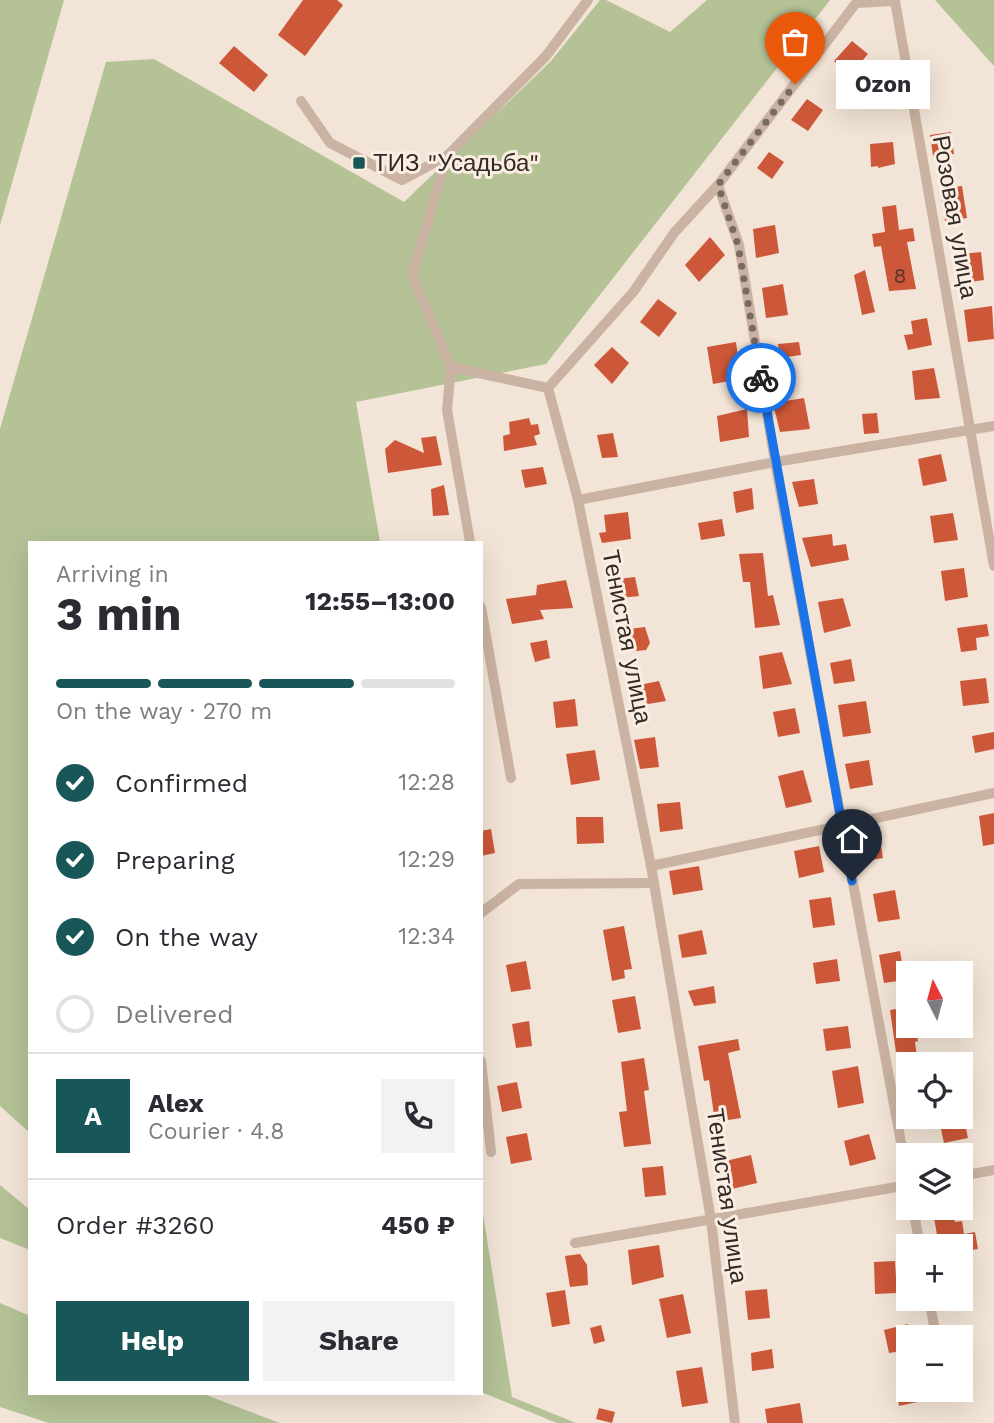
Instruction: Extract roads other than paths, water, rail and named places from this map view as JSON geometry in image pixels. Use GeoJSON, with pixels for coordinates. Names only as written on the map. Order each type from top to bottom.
{"type":"FeatureCollection","features":[{"type":"Feature","properties":{"kind":"street"},"geometry":{"type":"LineString","coordinates":[[301,101],[330,143],[402,180],[447,156],[545,57],[588,0]]}},
{"type":"Feature","properties":{"kind":"street"},"geometry":{"type":"LineString","coordinates":[[451,368],[548,388],[634,291],[674,233],[718,185],[856,3],[895,1]]}},
{"type":"Feature","properties":{"kind":"street","name":"Розовая улица"},"geometry":{"type":"LineString","coordinates":[[895,1],[994,566]]}},
{"type":"Feature","properties":{"kind":"street"},"geometry":{"type":"LineString","coordinates":[[447,156],[412,275],[451,368],[447,410],[470,541]]}},
{"type":"Feature","properties":{"kind":"street"},"geometry":{"type":"LineString","coordinates":[[718,185],[738,245],[775,462],[901,1143]]}},
{"type":"Feature","properties":{"kind":"street","name":"Тенистая улица"},"geometry":{"type":"LineString","coordinates":[[548,388],[578,500],[652,866],[711,1220],[735,1423]]}},
{"type":"Feature","properties":{"kind":"street"},"geometry":{"type":"LineString","coordinates":[[578,500],[775,462],[994,426]]}},
{"type":"Feature","properties":{"kind":"street"},"geometry":{"type":"LineString","coordinates":[[483,618],[511,778]]}},
{"type":"Feature","properties":{"kind":"street"},"geometry":{"type":"LineString","coordinates":[[652,866],[994,793]]}},
{"type":"Feature","properties":{"kind":"street"},"geometry":{"type":"LineString","coordinates":[[483,911],[519,884],[654,883]]}},
{"type":"Feature","properties":{"kind":"street"},"geometry":{"type":"LineString","coordinates":[[483,1078],[492,1152]]}},
{"type":"Feature","properties":{"kind":"street"},"geometry":{"type":"LineString","coordinates":[[973,1174],[994,1170]]}},
{"type":"Feature","properties":{"kind":"street"},"geometry":{"type":"LineString","coordinates":[[575,1243],[896,1185]]}},
{"type":"Feature","properties":{"kind":"place","name":"Ozon"},"geometry":{"type":"Point","coordinates":[795,84]}},
{"type":"Feature","properties":{"kind":"place","name":"ТИЗ \"Усадьба\""},"geometry":{"type":"Point","coordinates":[359,163]}}]}
